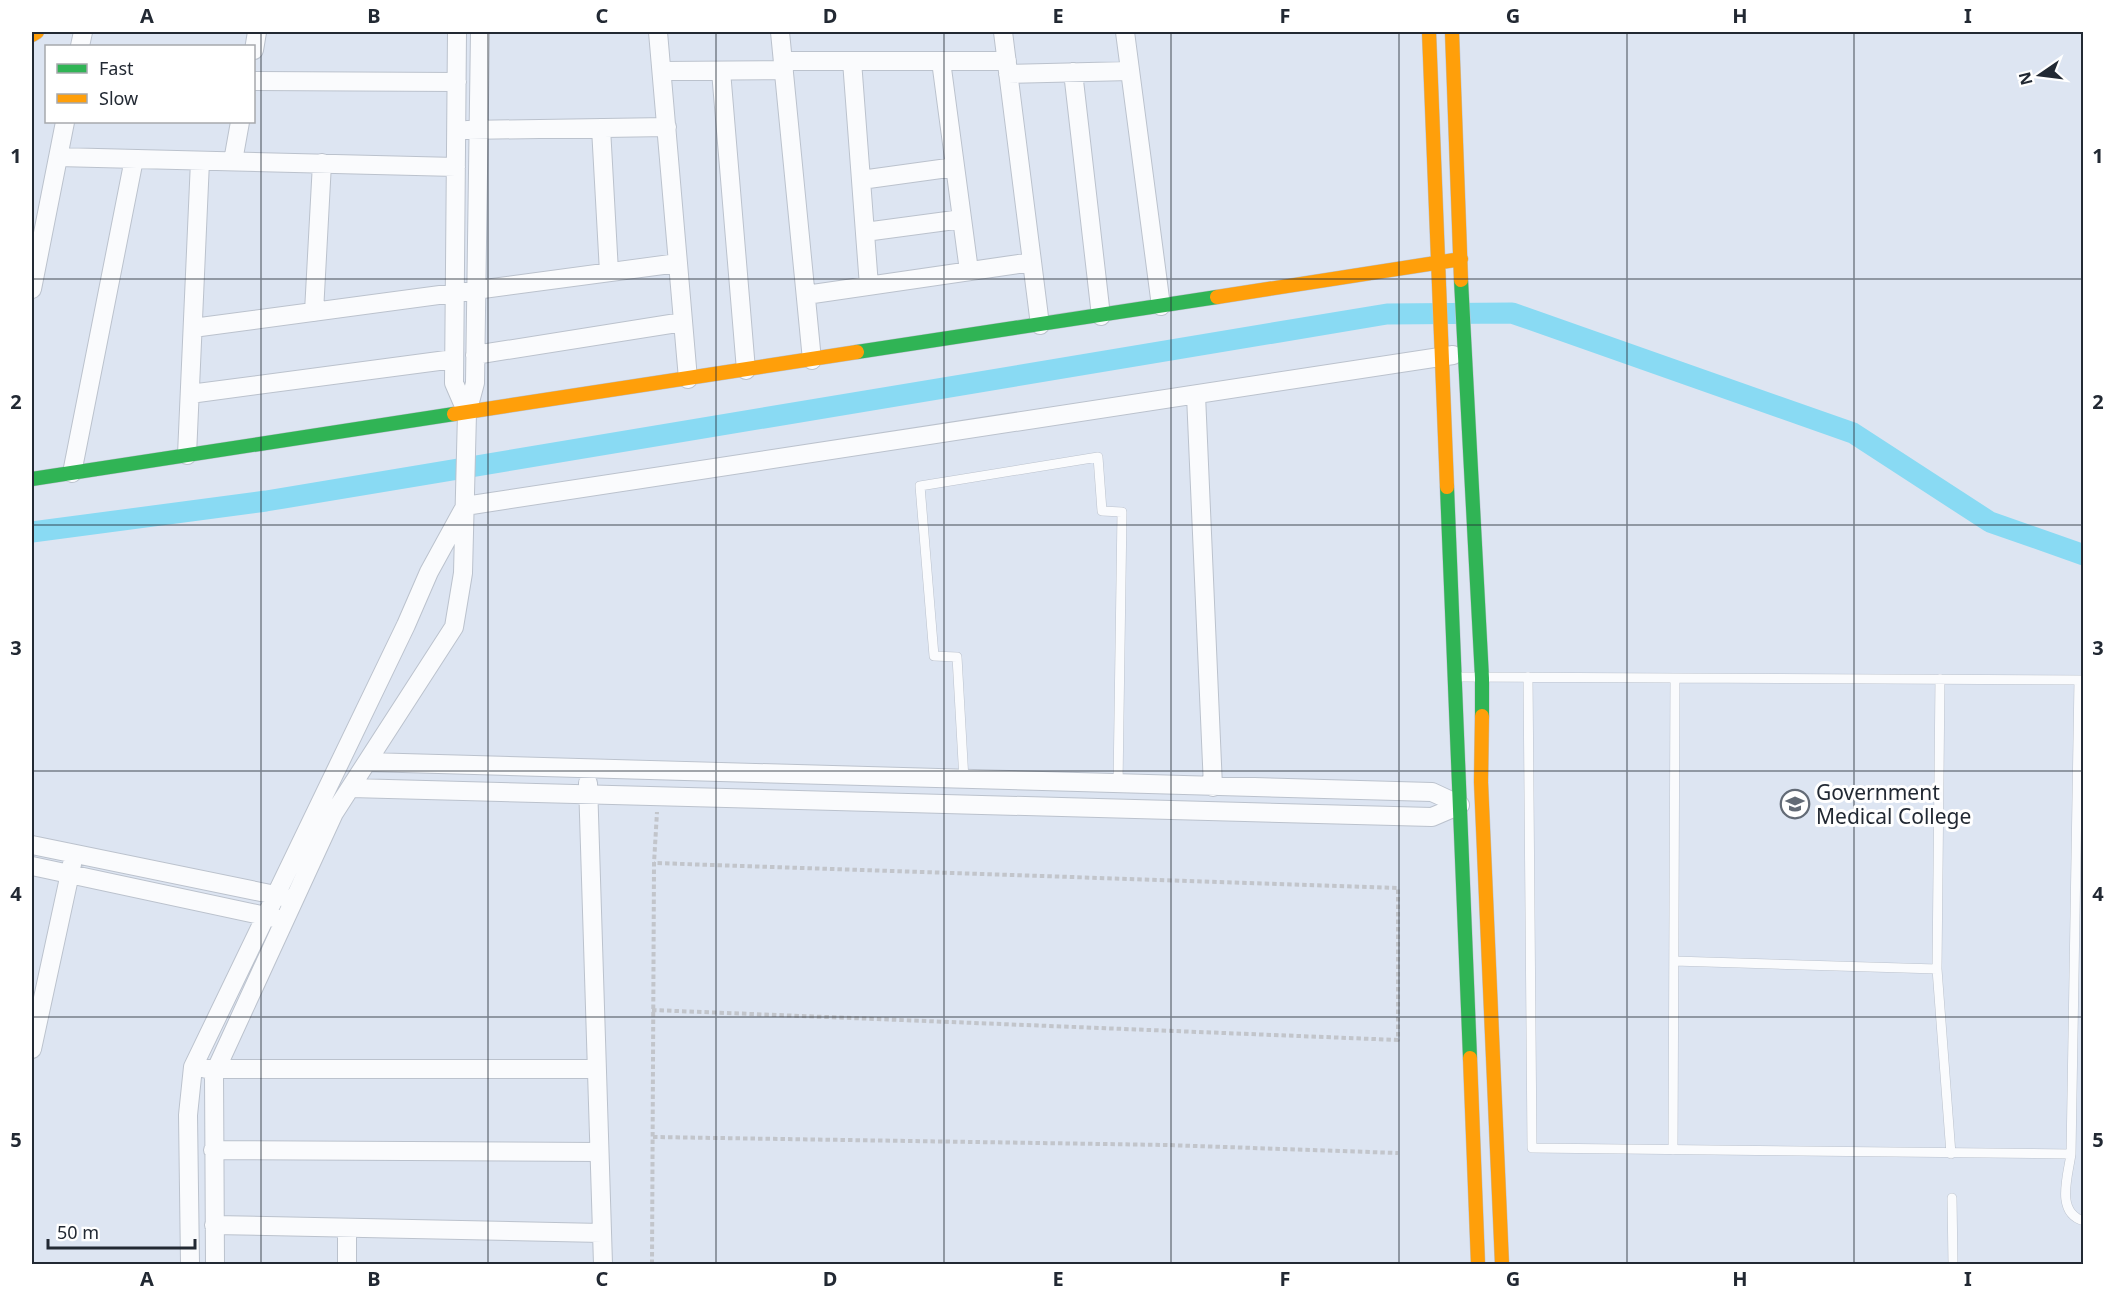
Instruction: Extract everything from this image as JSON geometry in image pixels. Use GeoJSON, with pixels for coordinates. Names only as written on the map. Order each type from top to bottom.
{"type":"FeatureCollection","features":[{"type":"Feature","properties":{"kind":"street"},"geometry":{"type":"LineString","coordinates":[[32,35],[37,32]]}},
{"type":"Feature","properties":{"kind":"street"},"geometry":{"type":"LineString","coordinates":[[457,32],[454,383],[467,413]]}},
{"type":"Feature","properties":{"kind":"street"},"geometry":{"type":"LineString","coordinates":[[214,1264],[213,1150],[217,1070],[334,813],[454,627],[463,573],[467,413],[475,383],[480,32]]}},
{"type":"Feature","properties":{"kind":"street"},"geometry":{"type":"LineString","coordinates":[[658,32],[688,379]]}},
{"type":"Feature","properties":{"kind":"street"},"geometry":{"type":"LineString","coordinates":[[780,32],[812,360]]}},
{"type":"Feature","properties":{"kind":"street"},"geometry":{"type":"LineString","coordinates":[[1003,32],[1040,325]]}},
{"type":"Feature","properties":{"kind":"street"},"geometry":{"type":"LineString","coordinates":[[1125,32],[1161,306]]}},
{"type":"Feature","properties":{"kind":"street"},"geometry":{"type":"LineString","coordinates":[[1429,32],[1478,1264]]}},
{"type":"Feature","properties":{"kind":"street"},"geometry":{"type":"LineString","coordinates":[[1452,32],[1464,344],[1482,678],[1481,782],[1502,1264]]}},
{"type":"Feature","properties":{"kind":"street"},"geometry":{"type":"LineString","coordinates":[[662,71],[721,71],[852,61],[941,61],[1073,72],[1130,71]]}},
{"type":"Feature","properties":{"kind":"street"},"geometry":{"type":"LineString","coordinates":[[852,61],[869,286]]}},
{"type":"Feature","properties":{"kind":"street"},"geometry":{"type":"LineString","coordinates":[[941,61],[969,271]]}},
{"type":"Feature","properties":{"kind":"street"},"geometry":{"type":"LineString","coordinates":[[721,71],[746,370]]}},
{"type":"Feature","properties":{"kind":"street"},"geometry":{"type":"LineString","coordinates":[[1073,72],[1101,316]]}},
{"type":"Feature","properties":{"kind":"street"},"geometry":{"type":"LineString","coordinates":[[255,81],[457,82]]}},
{"type":"Feature","properties":{"kind":"street"},"geometry":{"type":"LineString","coordinates":[[32,289],[65,123]]}},
{"type":"Feature","properties":{"kind":"street"},"geometry":{"type":"LineString","coordinates":[[233,161],[240,123]]}},
{"type":"Feature","properties":{"kind":"street"},"geometry":{"type":"LineString","coordinates":[[456,130],[667,127]]}},
{"type":"Feature","properties":{"kind":"street"},"geometry":{"type":"LineString","coordinates":[[601,128],[609,272]]}},
{"type":"Feature","properties":{"kind":"street"},"geometry":{"type":"LineString","coordinates":[[58,157],[456,166]]}},
{"type":"Feature","properties":{"kind":"street"},"geometry":{"type":"LineString","coordinates":[[72,473],[134,159]]}},
{"type":"Feature","properties":{"kind":"street"},"geometry":{"type":"LineString","coordinates":[[187,455],[201,161]]}},
{"type":"Feature","properties":{"kind":"street"},"geometry":{"type":"LineString","coordinates":[[314,312],[322,164]]}},
{"type":"Feature","properties":{"kind":"street"},"geometry":{"type":"LineString","coordinates":[[861,180],[955,167]]}},
{"type":"Feature","properties":{"kind":"street"},"geometry":{"type":"LineString","coordinates":[[865,232],[962,219]]}},
{"type":"Feature","properties":{"kind":"street"},"geometry":{"type":"LineString","coordinates":[[32,479],[1161,306],[1439,268],[1461,259]]}},
{"type":"Feature","properties":{"kind":"street"},"geometry":{"type":"LineString","coordinates":[[806,295],[1032,262]]}},
{"type":"Feature","properties":{"kind":"street"},"geometry":{"type":"LineString","coordinates":[[193,328],[678,263]]}},
{"type":"Feature","properties":{"kind":"street"},"geometry":{"type":"LineString","coordinates":[[476,355],[683,322]]}},
{"type":"Feature","properties":{"kind":"street"},"geometry":{"type":"LineString","coordinates":[[465,498],[1196,395],[1464,344]]}},
{"type":"Feature","properties":{"kind":"street"},"geometry":{"type":"LineString","coordinates":[[190,394],[454,359]]}},
{"type":"Feature","properties":{"kind":"street"},"geometry":{"type":"LineString","coordinates":[[1196,395],[1213,787]]}},
{"type":"Feature","properties":{"kind":"street"},"geometry":{"type":"LineString","coordinates":[[190,1264],[188,1115],[193,1067],[465,498]]}},
{"type":"Feature","properties":{"kind":"street"},"geometry":{"type":"LineString","coordinates":[[367,762],[1118,785],[1432,792],[1460,805]]}},
{"type":"Feature","properties":{"kind":"street"},"geometry":{"type":"LineString","coordinates":[[588,769],[603,1264]]}},
{"type":"Feature","properties":{"kind":"street"},"geometry":{"type":"LineString","coordinates":[[1002,805],[1005,781]]}},
{"type":"Feature","properties":{"kind":"street"},"geometry":{"type":"LineString","coordinates":[[351,788],[1432,817],[1460,805]]}},
{"type":"Feature","properties":{"kind":"street"},"geometry":{"type":"LineString","coordinates":[[32,845],[295,899]]}},
{"type":"Feature","properties":{"kind":"street"},"geometry":{"type":"LineString","coordinates":[[32,1049],[74,854]]}},
{"type":"Feature","properties":{"kind":"street"},"geometry":{"type":"LineString","coordinates":[[32,866],[285,920]]}},
{"type":"Feature","properties":{"kind":"street"},"geometry":{"type":"LineString","coordinates":[[193,1067],[217,1070],[597,1069]]}},
{"type":"Feature","properties":{"kind":"street"},"geometry":{"type":"LineString","coordinates":[[213,1150],[599,1152]]}},
{"type":"Feature","properties":{"kind":"street"},"geometry":{"type":"LineString","coordinates":[[214,1225],[602,1233]]}},
{"type":"Feature","properties":{"kind":"street"},"geometry":{"type":"LineString","coordinates":[[347,1228],[347,1264]]}},
{"type":"Feature","properties":{"kind":"lane"},"geometry":{"type":"LineString","coordinates":[[964,780],[957,657],[934,656],[920,486],[1098,457],[1102,511],[1122,513],[1118,785]]}},
{"type":"Feature","properties":{"kind":"lane"},"geometry":{"type":"LineString","coordinates":[[1455,677],[2081,680],[2080,851],[2071,1154],[2067,1209],[2074,1218],[2084,1221]]}},
{"type":"Feature","properties":{"kind":"lane"},"geometry":{"type":"LineString","coordinates":[[1528,677],[1532,1148],[2071,1154]]}},
{"type":"Feature","properties":{"kind":"lane"},"geometry":{"type":"LineString","coordinates":[[1673,1150],[1676,678]]}},
{"type":"Feature","properties":{"kind":"lane"},"geometry":{"type":"LineString","coordinates":[[1940,679],[1937,969],[1951,1154]]}},
{"type":"Feature","properties":{"kind":"lane"},"geometry":{"type":"LineString","coordinates":[[1674,961],[1937,969]]}},
{"type":"Feature","properties":{"kind":"lane"},"geometry":{"type":"LineString","coordinates":[[1952,1198],[1953,1264]]}},
{"type":"Feature","properties":{"kind":"path"},"geometry":{"type":"LineString","coordinates":[[652,1264],[652,1010],[654,863],[658,796]]}},
{"type":"Feature","properties":{"kind":"path"},"geometry":{"type":"LineString","coordinates":[[652,1010],[1398,1040],[1398,888],[654,863]]}},
{"type":"Feature","properties":{"kind":"path"},"geometry":{"type":"LineString","coordinates":[[652,1137],[1167,1145],[1398,1153]]}},
{"type":"Feature","properties":{"kind":"waterway"},"geometry":{"type":"LineString","coordinates":[[32,532],[266,501],[1387,314],[1512,313],[1853,433],[1990,522],[2084,555]]}},
{"type":"Feature","properties":{"kind":"traffic: fast"},"geometry":{"type":"LineString","coordinates":[[1461,280],[1482,678],[1482,716]]}},
{"type":"Feature","properties":{"kind":"traffic: fast"},"geometry":{"type":"LineString","coordinates":[[857,352],[1217,297]]}},
{"type":"Feature","properties":{"kind":"traffic: fast"},"geometry":{"type":"LineString","coordinates":[[32,479],[454,414]]}},
{"type":"Feature","properties":{"kind":"traffic: fast"},"geometry":{"type":"LineString","coordinates":[[1447,487],[1470,1058]]}},
{"type":"Feature","properties":{"kind":"traffic: slow"},"geometry":{"type":"LineString","coordinates":[[32,35],[37,32]]}},
{"type":"Feature","properties":{"kind":"traffic: slow"},"geometry":{"type":"LineString","coordinates":[[1429,32],[1447,487]]}},
{"type":"Feature","properties":{"kind":"traffic: slow"},"geometry":{"type":"LineString","coordinates":[[1452,32],[1461,280]]}},
{"type":"Feature","properties":{"kind":"traffic: slow"},"geometry":{"type":"LineString","coordinates":[[1217,297],[1461,259]]}},
{"type":"Feature","properties":{"kind":"traffic: slow"},"geometry":{"type":"LineString","coordinates":[[454,414],[857,352]]}},
{"type":"Feature","properties":{"kind":"traffic: slow"},"geometry":{"type":"LineString","coordinates":[[1482,716],[1481,782],[1502,1264]]}},
{"type":"Feature","properties":{"kind":"traffic: slow"},"geometry":{"type":"LineString","coordinates":[[1470,1058],[1478,1264]]}},
{"type":"Feature","properties":{"kind":"place","name":"Government Medical College"},"geometry":{"type":"Point","coordinates":[1795,804]}}]}
